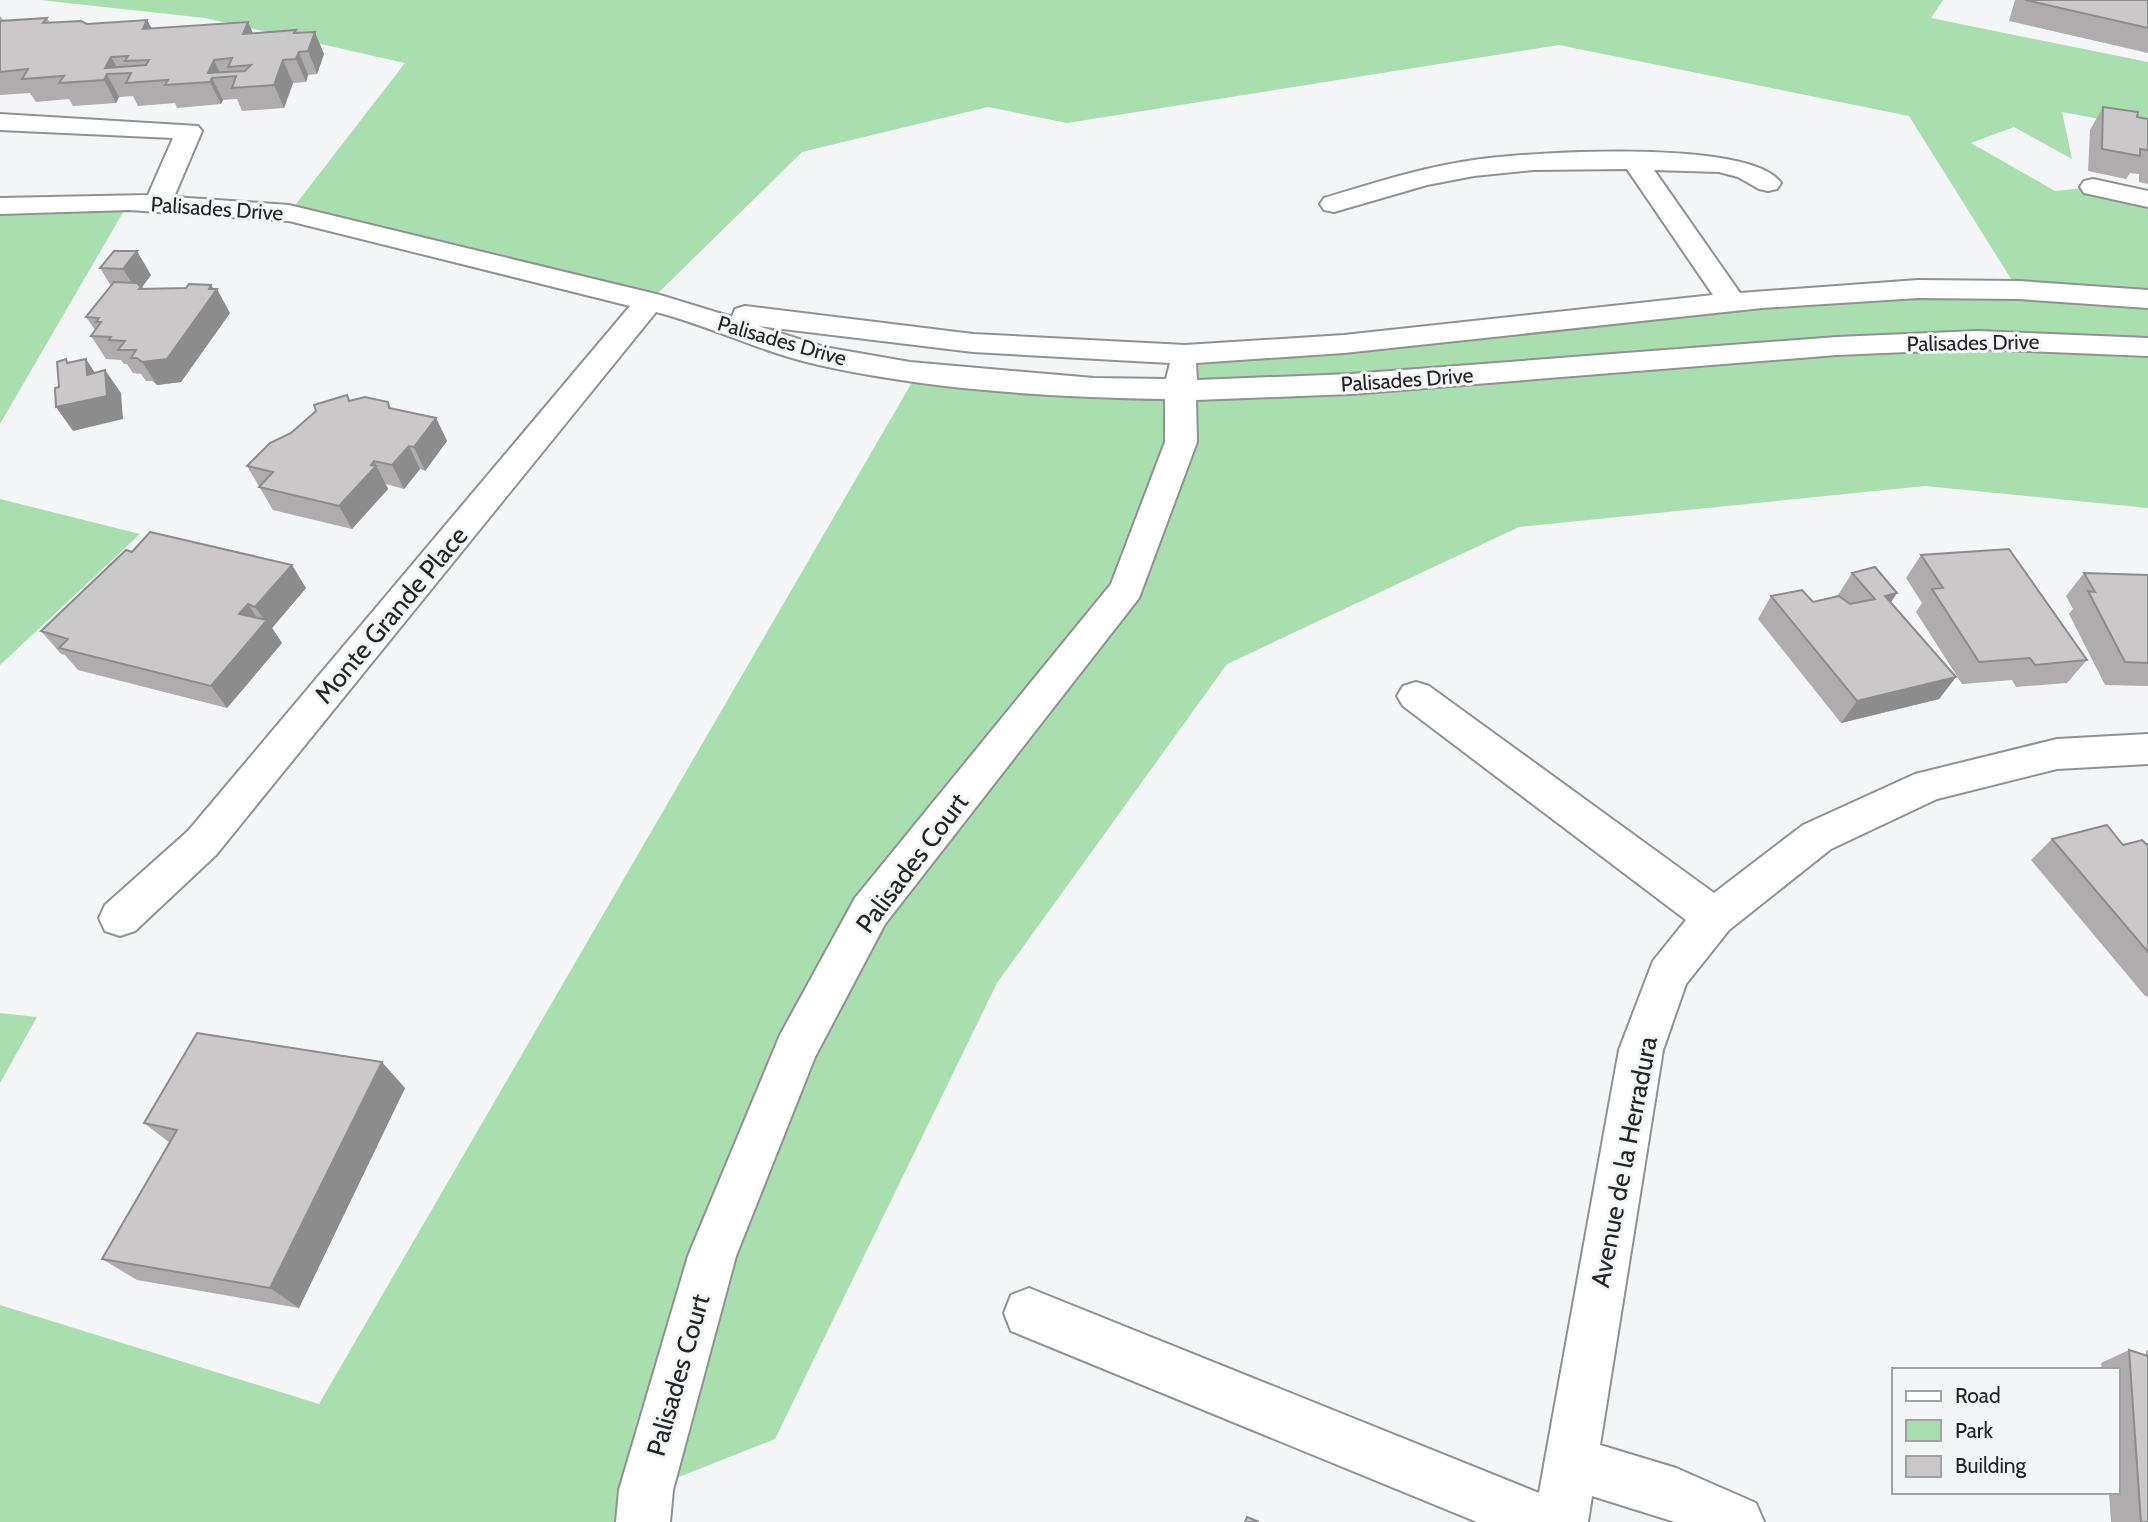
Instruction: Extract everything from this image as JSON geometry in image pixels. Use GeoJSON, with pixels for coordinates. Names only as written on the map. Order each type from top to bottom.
{"type":"FeatureCollection","features":[{"type":"Feature","properties":{"kind":"street"},"geometry":{"type":"LineString","coordinates":[[0,122],[189,131],[158,204]]}},
{"type":"Feature","properties":{"kind":"street"},"geometry":{"type":"LineString","coordinates":[[1334,204],[1422,178],[1476,168],[1543,163],[1635,162],[1734,166],[1753,173],[1768,183]]}},
{"type":"Feature","properties":{"kind":"street"},"geometry":{"type":"LineString","coordinates":[[1635,162],[1731,302]]}},
{"type":"Feature","properties":{"kind":"street"},"geometry":{"type":"LineString","coordinates":[[2093,187],[2148,199]]}},
{"type":"Feature","properties":{"kind":"street","name":"Palisades Drive"},"geometry":{"type":"LineString","coordinates":[[0,206],[129,202],[289,214],[662,304],[819,356],[910,372],[1094,388],[1344,344],[1731,302],[1918,289],[2019,290],[2148,299]]}},
{"type":"Feature","properties":{"kind":"street","name":"Monte Grande Place"},"geometry":{"type":"LineString","coordinates":[[120,918],[202,843],[662,304]]}},
{"type":"Feature","properties":{"kind":"street","name":"Palisades Drive"},"geometry":{"type":"LineString","coordinates":[[1182,372],[1351,384],[1837,346],[1951,341],[2148,346]]}},
{"type":"Feature","properties":{"kind":"street","name":"Palisades Court"},"geometry":{"type":"LineString","coordinates":[[643,1522],[646,1490],[712,1256],[796,1049],[870,911],[1127,589],[1181,442],[1182,372]]}},
{"type":"Feature","properties":{"kind":"street"},"geometry":{"type":"LineString","coordinates":[[1416,696],[1714,917]]}},
{"type":"Feature","properties":{"kind":"street","name":"Avenue de la Herradura"},"geometry":{"type":"LineString","coordinates":[[1561,1522],[1641,1050],[1668,974],[1714,917],[1817,837],[1929,785],[2057,754],[2148,749]]}},
{"type":"Feature","properties":{"kind":"street"},"geometry":{"type":"LineString","coordinates":[[1030,1312],[1543,1522]]}},
{"type":"Feature","properties":{"kind":"street"},"geometry":{"type":"LineString","coordinates":[[1571,1462],[1676,1495],[1737,1522]]}},
{"type":"Feature","properties":{"kind":"green space"},"geometry":{"type":"Polygon","coordinates":[[[40,0],[1943,0],[1931,18],[2148,62],[2148,128],[2062,112],[2072,159],[2014,127],[1971,143],[2055,191],[2093,187],[2148,199],[2148,508],[1925,486],[1519,527],[1227,664],[997,983],[775,1439],[646,1490],[643,1522],[0,1522],[0,1305],[319,1404],[918,372],[1174,390],[1185,354],[1537,323],[2018,290],[1909,116],[1559,45],[1067,123],[988,107],[802,152],[650,301],[289,213],[405,63],[205,18],[40,0]]]}},
{"type":"Feature","properties":{"kind":"green space"},"geometry":{"type":"Polygon","coordinates":[[[129,202],[0,424],[0,206],[129,202]]]}},
{"type":"Feature","properties":{"kind":"green space"},"geometry":{"type":"Polygon","coordinates":[[[0,499],[140,534],[0,665],[0,499]]]}},
{"type":"Feature","properties":{"kind":"green space"},"geometry":{"type":"Polygon","coordinates":[[[0,1013],[37,1017],[0,1083],[0,1013]]]}},
{"type":"Feature","properties":{"kind":"building"},"geometry":{"type":"Polygon","coordinates":[[[2025,0],[2148,0],[2148,28],[2025,0]]]}},
{"type":"Feature","properties":{"kind":"building"},"geometry":{"type":"Polygon","coordinates":[[[47,18],[43,23],[81,21],[87,24],[147,20],[143,29],[248,22],[243,34],[296,30],[294,33],[315,32],[308,51],[299,52],[296,59],[283,60],[274,85],[232,88],[236,76],[212,78],[210,82],[165,85],[168,80],[126,83],[131,73],[107,74],[104,80],[59,83],[64,76],[22,79],[28,69],[0,72],[0,21],[47,18]],[[128,56],[111,57],[105,68],[146,65],[149,60],[125,61],[128,56]],[[232,58],[214,60],[208,73],[245,71],[251,65],[228,67],[232,58]]]}},
{"type":"Feature","properties":{"kind":"building"},"geometry":{"type":"Polygon","coordinates":[[[2103,107],[2138,112],[2137,117],[2148,119],[2148,150],[2140,149],[2140,156],[2102,149],[2103,107]]]}},
{"type":"Feature","properties":{"kind":"building"},"geometry":{"type":"Polygon","coordinates":[[[114,251],[137,251],[123,269],[100,268],[114,251]]]}},
{"type":"Feature","properties":{"kind":"building"},"geometry":{"type":"Polygon","coordinates":[[[114,282],[137,283],[141,287],[139,289],[186,288],[189,284],[211,285],[209,289],[217,289],[167,359],[142,362],[131,358],[136,350],[118,350],[125,341],[91,336],[101,322],[96,322],[99,318],[86,317],[114,282]]]}},
{"type":"Feature","properties":{"kind":"building"},"geometry":{"type":"Polygon","coordinates":[[[66,359],[67,363],[86,359],[87,375],[105,370],[107,396],[56,407],[55,388],[59,387],[57,362],[66,359]]]}},
{"type":"Feature","properties":{"kind":"building"},"geometry":{"type":"Polygon","coordinates":[[[347,395],[349,401],[365,397],[388,402],[389,408],[436,418],[414,447],[409,446],[392,465],[374,461],[371,465],[376,466],[339,506],[259,487],[273,472],[247,466],[270,443],[291,433],[316,411],[314,405],[347,395]]]}},
{"type":"Feature","properties":{"kind":"building"},"geometry":{"type":"Polygon","coordinates":[[[150,532],[292,565],[255,607],[248,604],[239,614],[267,620],[211,686],[59,648],[68,639],[41,631],[126,550],[132,552],[150,532]]]}},
{"type":"Feature","properties":{"kind":"building"},"geometry":{"type":"Polygon","coordinates":[[[2009,549],[2087,660],[2035,665],[2030,658],[1979,662],[1932,589],[1943,588],[1921,555],[2009,549]]]}},
{"type":"Feature","properties":{"kind":"building"},"geometry":{"type":"Polygon","coordinates":[[[1875,567],[1897,593],[1885,596],[1956,677],[1857,701],[1771,596],[1802,590],[1813,602],[1839,596],[1850,604],[1875,599],[1852,573],[1875,567]]]}},
{"type":"Feature","properties":{"kind":"building"},"geometry":{"type":"Polygon","coordinates":[[[2084,573],[2148,575],[2148,663],[2125,662],[2088,591],[2095,592],[2084,573]]]}},
{"type":"Feature","properties":{"kind":"building"},"geometry":{"type":"Polygon","coordinates":[[[2107,825],[2123,845],[2142,840],[2148,844],[2148,952],[2052,839],[2107,825]]]}},
{"type":"Feature","properties":{"kind":"building"},"geometry":{"type":"Polygon","coordinates":[[[197,1033],[382,1062],[270,1288],[102,1259],[177,1130],[144,1123],[197,1033]]]}},
{"type":"Feature","properties":{"kind":"building"},"geometry":{"type":"Polygon","coordinates":[[[2129,1350],[2148,1356],[2148,1522],[2141,1522],[2129,1350]]]}},
{"type":"Feature","properties":{"kind":"building"},"geometry":{"type":"Polygon","coordinates":[[[1247,1517],[1259,1522],[1245,1522],[1247,1517]]]}}]}
